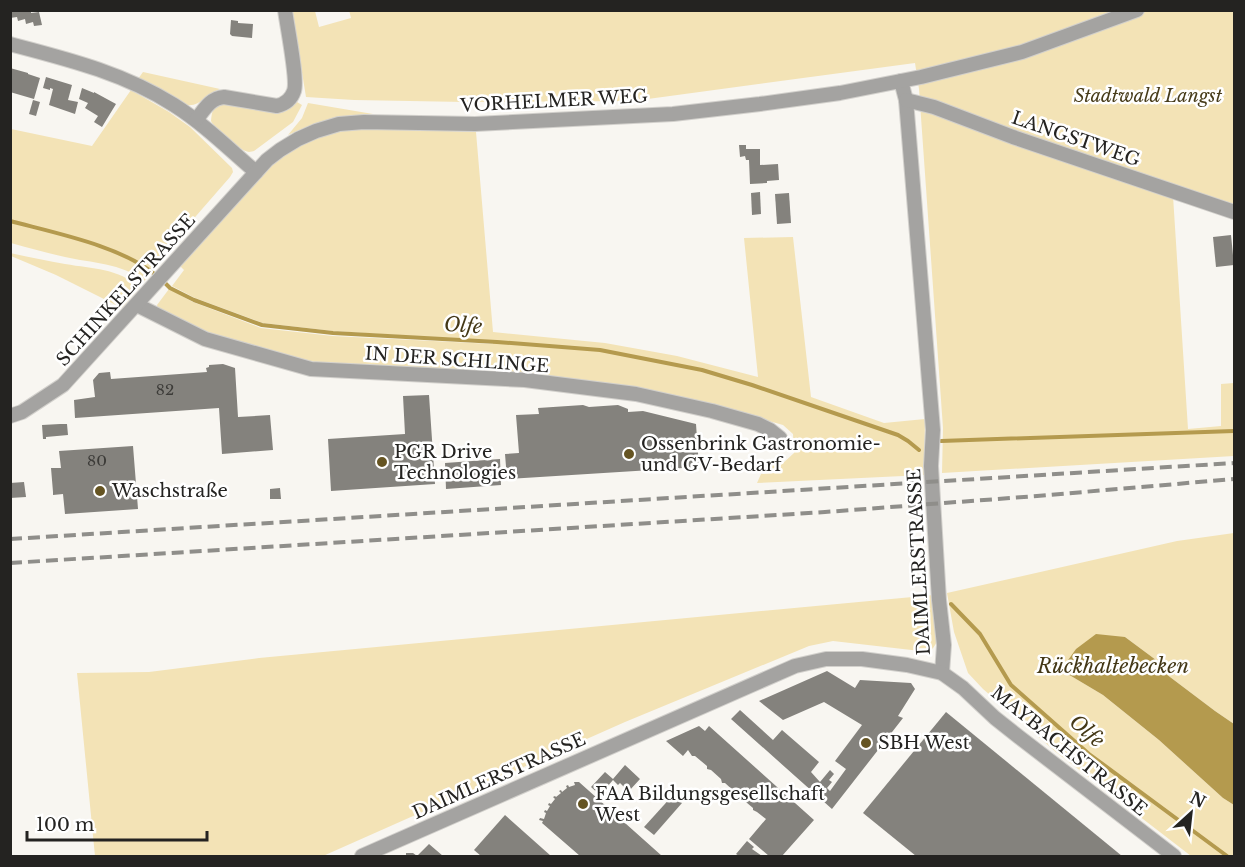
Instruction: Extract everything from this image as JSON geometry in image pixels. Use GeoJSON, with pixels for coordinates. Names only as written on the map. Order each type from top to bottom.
{"type":"FeatureCollection","features":[{"type":"Feature","properties":{"kind":"street"},"geometry":{"type":"LineString","coordinates":[[196,120],[217,97],[277,106],[290,99],[295,86],[285,10]]}},
{"type":"Feature","properties":{"kind":"street","name":"VORHELMER WEG"},"geometry":{"type":"LineString","coordinates":[[256,172],[274,155],[298,139],[339,124],[364,122],[475,124],[674,114],[840,93],[1022,52],[1137,10]]}},
{"type":"Feature","properties":{"kind":"street"},"geometry":{"type":"LineString","coordinates":[[10,44],[114,74],[154,93],[196,120],[256,172]]}},
{"type":"Feature","properties":{"kind":"street","name":"DAIMLERSTRASSE"},"geometry":{"type":"LineString","coordinates":[[365,856],[795,666],[826,659],[862,659],[907,665],[942,673],[944,645],[931,466],[933,430],[906,100],[901,81]]}},
{"type":"Feature","properties":{"kind":"street","name":"LANGSTWEG"},"geometry":{"type":"LineString","coordinates":[[906,100],[934,107],[1013,137],[1234,212]]}},
{"type":"Feature","properties":{"kind":"street","name":"SCHINKELSTRASSE"},"geometry":{"type":"LineString","coordinates":[[10,416],[22,412],[63,386],[256,172]]}},
{"type":"Feature","properties":{"kind":"street","name":"IN DER SCHLINGE"},"geometry":{"type":"LineString","coordinates":[[137,305],[205,339],[311,369],[525,380],[636,394],[758,424],[780,438]]}},
{"type":"Feature","properties":{"kind":"street","name":"MAYBACHSTRASSE"},"geometry":{"type":"LineString","coordinates":[[942,673],[963,687],[1003,725],[1174,856]]}},
{"type":"Feature","properties":{"kind":"green space","name":"Stadtwald Langst"},"geometry":{"type":"Polygon","coordinates":[[[349,10],[1234,11],[1234,217],[1173,196],[1188,429],[1221,426],[1221,384],[1234,383],[1234,456],[942,473],[943,428],[919,89],[915,63],[633,101],[465,102],[306,97],[292,11],[315,11],[319,27],[351,18],[349,10]]]}},
{"type":"Feature","properties":{"kind":"green space"},"geometry":{"type":"Polygon","coordinates":[[[143,72],[220,89],[196,104],[187,105],[138,79],[143,72]]]}},
{"type":"Feature","properties":{"kind":"green space"},"geometry":{"type":"Polygon","coordinates":[[[131,90],[190,127],[232,168],[233,172],[230,177],[169,247],[165,257],[144,281],[126,270],[106,264],[11,243],[11,129],[92,146],[131,90]]]}},
{"type":"Feature","properties":{"kind":"green space"},"geometry":{"type":"Polygon","coordinates":[[[297,102],[302,105],[293,122],[250,152],[234,144],[211,121],[214,110],[223,104],[277,113],[286,111],[297,102]]]}},
{"type":"Feature","properties":{"kind":"green space"},"geometry":{"type":"Polygon","coordinates":[[[308,103],[373,114],[329,120],[288,135],[302,118],[308,103]]]}},
{"type":"Feature","properties":{"kind":"green space"},"geometry":{"type":"Polygon","coordinates":[[[364,128],[476,132],[493,332],[605,343],[677,356],[758,377],[744,238],[793,237],[811,397],[884,423],[925,419],[924,475],[757,483],[761,474],[771,473],[771,464],[781,465],[794,453],[793,434],[783,425],[711,404],[637,388],[524,373],[313,364],[208,332],[158,309],[157,305],[169,289],[193,302],[261,328],[333,336],[493,344],[493,341],[333,331],[263,323],[195,298],[172,286],[184,270],[180,266],[260,176],[285,153],[338,130],[364,128]]]}},
{"type":"Feature","properties":{"kind":"green space"},"geometry":{"type":"Polygon","coordinates":[[[10,253],[104,270],[122,276],[140,287],[122,308],[56,275],[11,256],[10,253]]]}},
{"type":"Feature","properties":{"kind":"green space"},"geometry":{"type":"Polygon","coordinates":[[[1234,533],[1234,724],[1166,674],[1156,660],[1125,637],[1061,670],[1103,695],[1234,805],[1234,856],[1191,856],[1056,752],[983,689],[968,673],[954,632],[947,593],[1177,541],[1234,533]]]}},
{"type":"Feature","properties":{"kind":"green space"},"geometry":{"type":"Polygon","coordinates":[[[934,595],[939,633],[934,647],[929,652],[833,641],[809,646],[625,722],[323,856],[95,856],[77,673],[149,672],[259,658],[934,595]]]}},
{"type":"Feature","properties":{"kind":"water","name":"Rückhaltebecken"},"geometry":{"type":"Polygon","coordinates":[[[1096,634],[1125,637],[1156,660],[1166,674],[1234,724],[1234,805],[1103,695],[1061,670],[1076,649],[1096,634]]]}},
{"type":"Feature","properties":{"kind":"building"},"geometry":{"type":"Polygon","coordinates":[[[10,10],[39,12],[42,25],[34,26],[33,22],[26,24],[25,19],[18,21],[17,17],[10,18],[10,10]]]}},
{"type":"Feature","properties":{"kind":"building"},"geometry":{"type":"Polygon","coordinates":[[[231,20],[253,24],[252,38],[232,36],[230,34],[231,20]]]}},
{"type":"Feature","properties":{"kind":"building"},"geometry":{"type":"Polygon","coordinates":[[[10,68],[40,78],[34,99],[10,92],[12,80],[10,79],[10,68]]]}},
{"type":"Feature","properties":{"kind":"building"},"geometry":{"type":"Polygon","coordinates":[[[46,77],[72,85],[68,100],[78,102],[75,114],[49,105],[53,89],[43,88],[46,77]]]}},
{"type":"Feature","properties":{"kind":"building"},"geometry":{"type":"Polygon","coordinates":[[[82,88],[116,104],[102,127],[94,122],[98,116],[85,108],[88,103],[79,99],[82,88]]]}},
{"type":"Feature","properties":{"kind":"building"},"geometry":{"type":"Polygon","coordinates":[[[33,100],[40,102],[36,116],[29,114],[33,100]]]}},
{"type":"Feature","properties":{"kind":"building"},"geometry":{"type":"Polygon","coordinates":[[[739,145],[746,145],[746,149],[760,149],[760,165],[778,164],[779,180],[750,184],[749,160],[746,160],[745,156],[740,157],[739,145]]]}},
{"type":"Feature","properties":{"kind":"building"},"geometry":{"type":"Polygon","coordinates":[[[760,192],[761,214],[752,215],[751,193],[760,192]]]}},
{"type":"Feature","properties":{"kind":"building"},"geometry":{"type":"Polygon","coordinates":[[[789,193],[791,223],[777,224],[775,194],[789,193]]]}},
{"type":"Feature","properties":{"kind":"building"},"geometry":{"type":"Polygon","coordinates":[[[1231,235],[1234,265],[1216,267],[1213,237],[1231,235]]]}},
{"type":"Feature","properties":{"kind":"building"},"geometry":{"type":"Polygon","coordinates":[[[223,364],[235,368],[238,417],[270,415],[273,450],[222,454],[219,408],[75,418],[74,400],[95,397],[93,380],[99,373],[110,372],[111,379],[207,372],[206,368],[209,365],[223,364]]]}},
{"type":"Feature","properties":{"kind":"building","name":"PGR Drive Technologies"},"geometry":{"type":"Polygon","coordinates":[[[429,395],[435,484],[331,491],[328,439],[405,434],[403,396],[429,395]]]}},
{"type":"Feature","properties":{"kind":"building"},"geometry":{"type":"Polygon","coordinates":[[[583,405],[589,407],[618,405],[628,409],[628,412],[643,411],[696,424],[699,467],[507,479],[505,454],[519,453],[516,415],[539,414],[538,408],[583,405]]]}},
{"type":"Feature","properties":{"kind":"building"},"geometry":{"type":"Polygon","coordinates":[[[67,424],[68,435],[43,439],[42,425],[67,424]]]}},
{"type":"Feature","properties":{"kind":"building"},"geometry":{"type":"Polygon","coordinates":[[[133,446],[138,509],[65,514],[63,494],[53,495],[51,468],[61,468],[59,451],[133,446]]]}},
{"type":"Feature","properties":{"kind":"building"},"geometry":{"type":"Polygon","coordinates":[[[500,459],[501,485],[446,489],[445,463],[500,459]]]}},
{"type":"Feature","properties":{"kind":"building"},"geometry":{"type":"Polygon","coordinates":[[[24,482],[26,497],[10,498],[10,483],[24,482]]]}},
{"type":"Feature","properties":{"kind":"building"},"geometry":{"type":"Polygon","coordinates":[[[280,488],[281,499],[270,499],[270,489],[280,488]]]}},
{"type":"Feature","properties":{"kind":"building"},"geometry":{"type":"Polygon","coordinates":[[[827,671],[855,688],[860,680],[911,683],[915,689],[898,716],[903,718],[832,809],[731,719],[740,710],[773,740],[782,730],[819,762],[811,772],[820,782],[830,770],[834,774],[827,788],[830,791],[846,769],[835,761],[862,725],[824,702],[783,720],[759,701],[827,671]]]}},
{"type":"Feature","properties":{"kind":"building"},"geometry":{"type":"Polygon","coordinates":[[[946,712],[1122,856],[916,856],[863,813],[946,712]]]}},
{"type":"Feature","properties":{"kind":"building"},"geometry":{"type":"Polygon","coordinates":[[[699,726],[705,731],[709,726],[814,820],[782,856],[769,856],[749,839],[766,819],[737,796],[725,783],[722,783],[721,779],[695,756],[692,756],[688,750],[683,756],[666,741],[699,726]]]}},
{"type":"Feature","properties":{"kind":"building"},"geometry":{"type":"Polygon","coordinates":[[[625,765],[640,779],[629,791],[613,780],[600,795],[591,787],[605,772],[613,779],[625,765]]]}},
{"type":"Feature","properties":{"kind":"building","name":"FAA Bildungsgesellschaft West"},"geometry":{"type":"Polygon","coordinates":[[[574,782],[579,782],[662,856],[580,856],[542,823],[543,821],[539,820],[544,819],[546,813],[544,812],[550,806],[549,803],[551,804],[555,799],[553,797],[561,793],[559,791],[562,792],[567,788],[566,786],[575,785],[574,782]]]}},
{"type":"Feature","properties":{"kind":"building"},"geometry":{"type":"Polygon","coordinates":[[[673,795],[682,803],[654,835],[644,827],[673,795]]]}},
{"type":"Feature","properties":{"kind":"building"},"geometry":{"type":"Polygon","coordinates":[[[505,815],[551,856],[481,856],[474,850],[505,815]]]}},
{"type":"Feature","properties":{"kind":"building"},"geometry":{"type":"Polygon","coordinates":[[[747,841],[754,847],[752,849],[762,856],[736,854],[747,841]]]}},
{"type":"Feature","properties":{"kind":"building"},"geometry":{"type":"Polygon","coordinates":[[[429,844],[443,856],[417,856],[429,844]]]}},
{"type":"Feature","properties":{"kind":"building"},"geometry":{"type":"Polygon","coordinates":[[[406,853],[413,853],[417,856],[406,856],[406,853]]]}},
{"type":"Feature","properties":{"kind":"waterway","name":"Olfe"},"geometry":{"type":"LineString","coordinates":[[10,221],[87,242],[126,256],[157,276]]}},
{"type":"Feature","properties":{"kind":"waterway","name":"Olfe"},"geometry":{"type":"LineString","coordinates":[[163,281],[170,288],[194,300],[262,325],[333,333],[600,350],[702,370],[898,435],[919,450]]}},
{"type":"Feature","properties":{"kind":"waterway"},"geometry":{"type":"LineString","coordinates":[[941,441],[1234,431]]}},
{"type":"Feature","properties":{"kind":"waterway","name":"Olfe"},"geometry":{"type":"LineString","coordinates":[[951,604],[980,634],[1011,685],[1089,754],[1227,856]]}},
{"type":"Feature","properties":{"kind":"railway"},"geometry":{"type":"LineString","coordinates":[[10,539],[1234,463]]}},
{"type":"Feature","properties":{"kind":"railway"},"geometry":{"type":"LineString","coordinates":[[10,563],[825,512],[1234,479]]}},
{"type":"Feature","properties":{"kind":"place","name":"Ossenbrink Gastronomie- und GV-Bedarf"},"geometry":{"type":"Point","coordinates":[629,454]}},
{"type":"Feature","properties":{"kind":"place","name":"PGR Drive Technologies"},"geometry":{"type":"Point","coordinates":[382,462]}},
{"type":"Feature","properties":{"kind":"place","name":"Waschstraße"},"geometry":{"type":"Point","coordinates":[100,491]}},
{"type":"Feature","properties":{"kind":"place","name":"SBH West"},"geometry":{"type":"Point","coordinates":[866,743]}},
{"type":"Feature","properties":{"kind":"place","name":"FAA Bildungsgesellschaft West"},"geometry":{"type":"Point","coordinates":[583,804]}}]}
